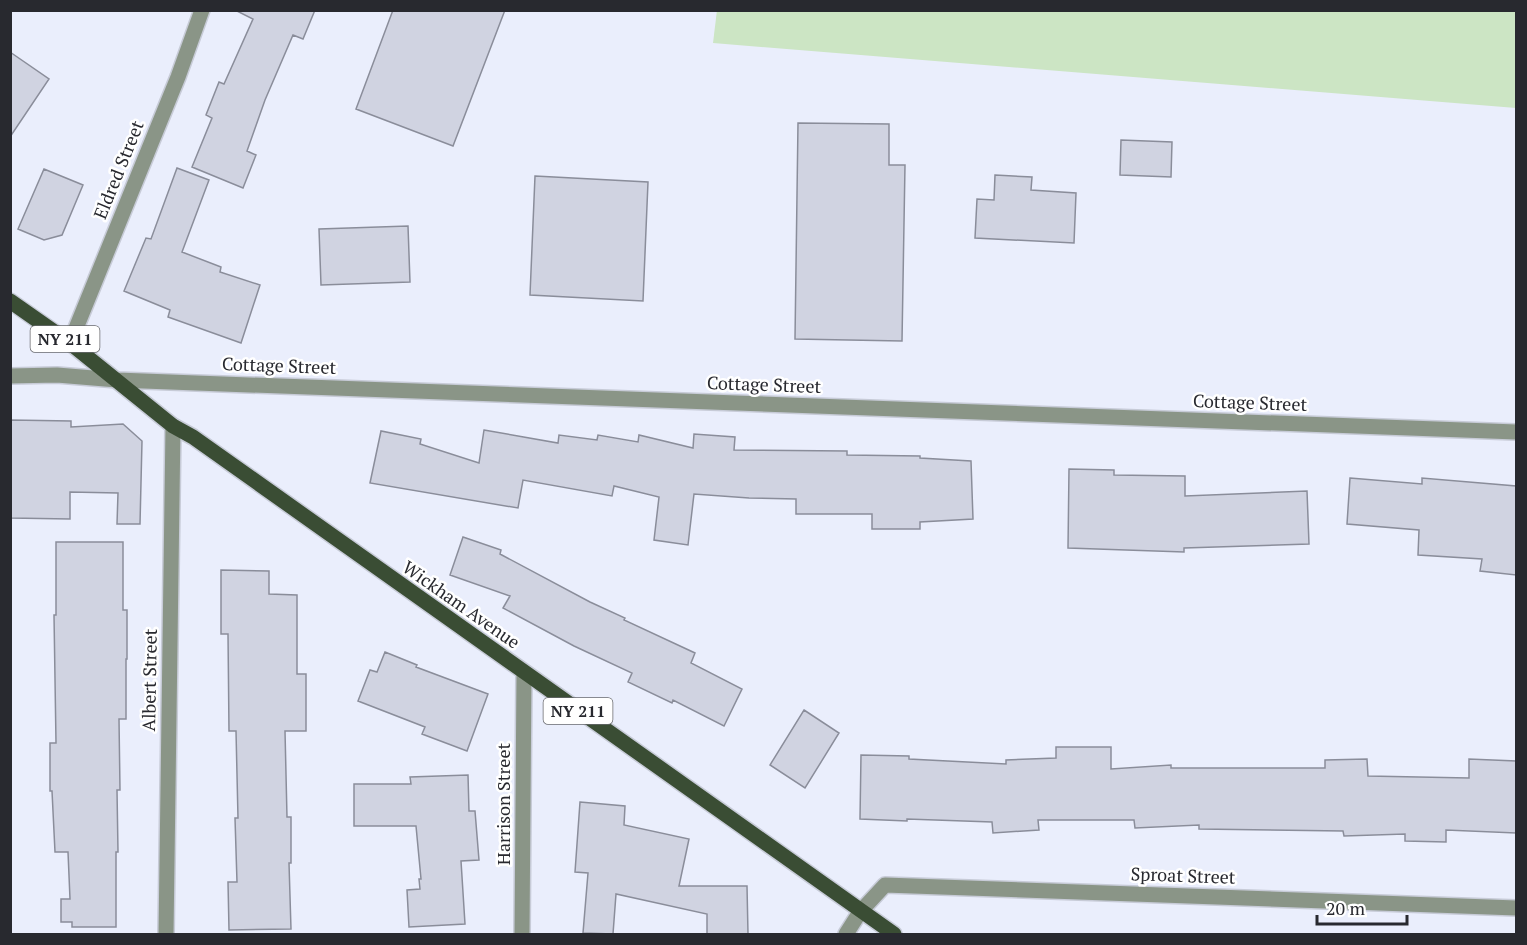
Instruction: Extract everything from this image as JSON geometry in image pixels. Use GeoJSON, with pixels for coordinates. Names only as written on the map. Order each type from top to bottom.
{"type":"FeatureCollection","features":[{"type":"Feature","properties":{"kind":"main road","name":"Wickham Avenue"},"geometry":{"type":"LineString","coordinates":[[10,301],[70,343],[173,426],[193,437],[894,934]]}},
{"type":"Feature","properties":{"kind":"street","name":"Eldred Street"},"geometry":{"type":"LineString","coordinates":[[70,343],[178,77],[202,10]]}},
{"type":"Feature","properties":{"kind":"street","name":"Cottage Street"},"geometry":{"type":"LineString","coordinates":[[10,376],[57,375],[117,380],[1516,432]]}},
{"type":"Feature","properties":{"kind":"street","name":"Albert Street"},"geometry":{"type":"LineString","coordinates":[[166,934],[173,426]]}},
{"type":"Feature","properties":{"kind":"street","name":"Harrison Street"},"geometry":{"type":"LineString","coordinates":[[522,934],[524,673]]}},
{"type":"Feature","properties":{"kind":"street","name":"Sproat Street"},"geometry":{"type":"LineString","coordinates":[[846,934],[860,912],[885,885],[1516,908]]}},
{"type":"Feature","properties":{"kind":"green space"},"geometry":{"type":"Polygon","coordinates":[[[717,10],[1516,11],[1516,108],[713,43],[717,10]]]}},
{"type":"Feature","properties":{"kind":"building"},"geometry":{"type":"Polygon","coordinates":[[[235,10],[315,10],[303,39],[293,35],[265,100],[247,151],[256,155],[243,188],[192,167],[212,118],[206,115],[219,82],[224,84],[253,19],[235,10]]]}},
{"type":"Feature","properties":{"kind":"building"},"geometry":{"type":"Polygon","coordinates":[[[393,10],[505,10],[453,146],[356,109],[393,10]]]}},
{"type":"Feature","properties":{"kind":"building"},"geometry":{"type":"Polygon","coordinates":[[[10,52],[49,79],[10,137],[10,52]]]}},
{"type":"Feature","properties":{"kind":"building"},"geometry":{"type":"Polygon","coordinates":[[[798,123],[889,124],[889,165],[905,165],[902,341],[795,339],[798,123]]]}},
{"type":"Feature","properties":{"kind":"building"},"geometry":{"type":"Polygon","coordinates":[[[1121,140],[1172,142],[1171,177],[1120,175],[1121,140]]]}},
{"type":"Feature","properties":{"kind":"building"},"geometry":{"type":"Polygon","coordinates":[[[177,168],[209,180],[182,252],[221,267],[220,272],[260,285],[241,343],[168,317],[170,310],[124,291],[146,238],[151,239],[177,168]]]}},
{"type":"Feature","properties":{"kind":"building"},"geometry":{"type":"Polygon","coordinates":[[[44,169],[83,185],[62,235],[44,240],[18,229],[44,169]]]}},
{"type":"Feature","properties":{"kind":"building"},"geometry":{"type":"Polygon","coordinates":[[[995,175],[1032,177],[1031,190],[1076,193],[1074,243],[975,238],[977,199],[994,200],[995,175]]]}},
{"type":"Feature","properties":{"kind":"building"},"geometry":{"type":"Polygon","coordinates":[[[535,176],[648,182],[643,301],[530,295],[535,176]]]}},
{"type":"Feature","properties":{"kind":"building"},"geometry":{"type":"Polygon","coordinates":[[[408,226],[410,282],[321,285],[319,229],[408,226]]]}},
{"type":"Feature","properties":{"kind":"building"},"geometry":{"type":"Polygon","coordinates":[[[10,420],[71,421],[71,427],[123,424],[142,441],[140,524],[117,524],[118,493],[70,492],[70,519],[10,518],[10,420]]]}},
{"type":"Feature","properties":{"kind":"building"},"geometry":{"type":"Polygon","coordinates":[[[484,430],[558,443],[559,435],[597,440],[598,435],[638,442],[639,435],[693,448],[694,434],[735,437],[734,450],[847,451],[847,455],[920,456],[920,458],[971,461],[973,519],[920,522],[920,529],[872,529],[872,514],[796,514],[796,499],[694,494],[688,545],[654,540],[659,497],[614,486],[612,496],[523,480],[518,508],[370,483],[381,431],[421,439],[420,444],[479,463],[484,430]]]}},
{"type":"Feature","properties":{"kind":"building"},"geometry":{"type":"Polygon","coordinates":[[[1069,469],[1114,470],[1114,475],[1185,476],[1185,496],[1307,491],[1309,544],[1184,548],[1184,552],[1068,548],[1069,469]]]}},
{"type":"Feature","properties":{"kind":"building"},"geometry":{"type":"Polygon","coordinates":[[[1350,478],[1422,484],[1422,478],[1516,486],[1516,575],[1480,571],[1482,559],[1418,555],[1419,530],[1347,524],[1350,478]]]}},
{"type":"Feature","properties":{"kind":"building"},"geometry":{"type":"Polygon","coordinates":[[[463,537],[501,550],[500,554],[590,602],[695,653],[691,663],[742,689],[724,726],[673,700],[672,703],[628,682],[632,673],[574,646],[503,608],[510,596],[450,575],[463,537]]]}},
{"type":"Feature","properties":{"kind":"building"},"geometry":{"type":"Polygon","coordinates":[[[56,542],[123,542],[123,610],[127,610],[126,719],[119,719],[120,790],[117,790],[116,927],[72,927],[72,922],[61,922],[61,899],[70,899],[68,852],[55,852],[52,791],[50,791],[50,743],[56,743],[54,615],[56,615],[56,542]]]}},
{"type":"Feature","properties":{"kind":"building"},"geometry":{"type":"Polygon","coordinates":[[[221,570],[269,571],[269,594],[297,595],[297,674],[306,674],[306,731],[285,731],[287,817],[291,817],[291,863],[289,863],[291,929],[229,930],[228,882],[237,882],[235,818],[238,818],[236,731],[229,731],[228,634],[221,634],[221,570]]]}},
{"type":"Feature","properties":{"kind":"building"},"geometry":{"type":"Polygon","coordinates":[[[385,652],[417,665],[416,667],[488,694],[467,751],[422,734],[425,727],[358,701],[370,670],[377,672],[385,652]]]}},
{"type":"Feature","properties":{"kind":"building"},"geometry":{"type":"Polygon","coordinates":[[[804,710],[839,733],[805,788],[770,765],[804,710]]]}},
{"type":"Feature","properties":{"kind":"building"},"geometry":{"type":"Polygon","coordinates":[[[1056,747],[1111,747],[1111,769],[1171,765],[1171,768],[1325,768],[1325,760],[1367,759],[1368,776],[1469,778],[1469,759],[1516,761],[1516,833],[1446,830],[1446,842],[1405,841],[1405,834],[1344,836],[1343,831],[1199,829],[1199,825],[1135,828],[1134,820],[1038,820],[1039,830],[993,833],[992,822],[860,819],[861,755],[909,756],[909,759],[1006,764],[1006,760],[1056,758],[1056,747]]]}},
{"type":"Feature","properties":{"kind":"building"},"geometry":{"type":"Polygon","coordinates":[[[468,775],[469,811],[475,811],[479,860],[461,861],[465,924],[409,927],[407,890],[420,889],[419,879],[421,879],[416,826],[354,826],[354,784],[411,784],[410,777],[468,775]]]}},
{"type":"Feature","properties":{"kind":"building"},"geometry":{"type":"Polygon","coordinates":[[[580,802],[625,806],[624,825],[689,839],[679,886],[747,886],[748,934],[707,934],[707,914],[616,894],[613,934],[583,933],[588,873],[575,872],[580,802]]]}}]}
